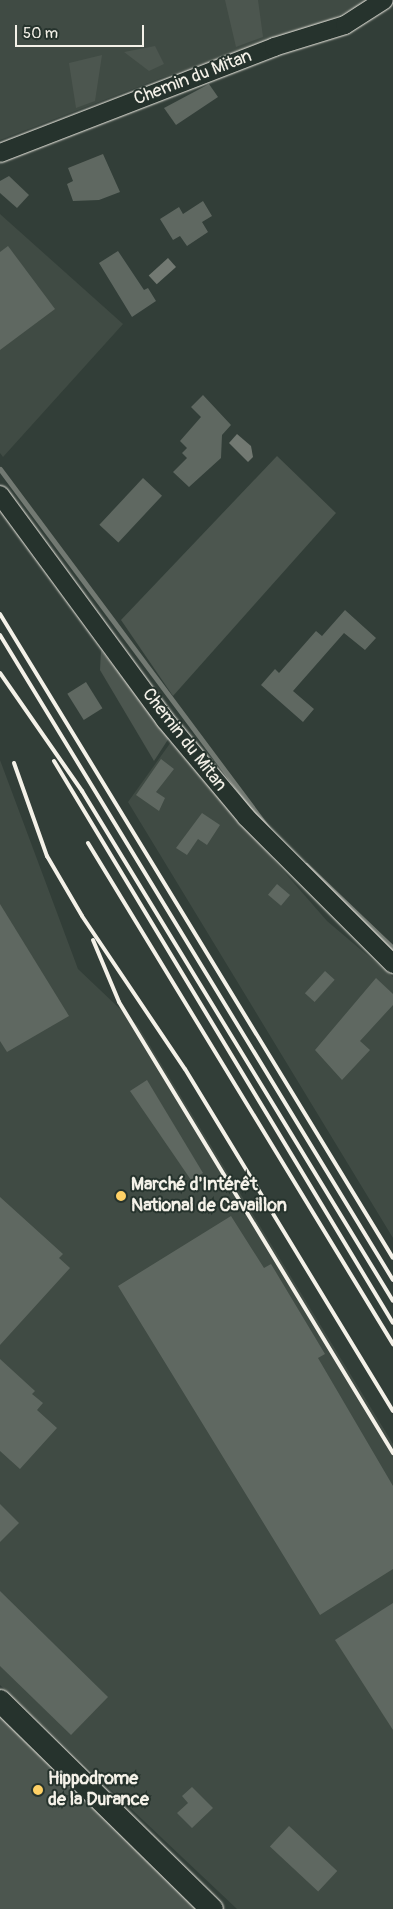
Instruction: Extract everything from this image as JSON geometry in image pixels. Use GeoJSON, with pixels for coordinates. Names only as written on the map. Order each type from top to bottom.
{"type":"FeatureCollection","features":[{"type":"Feature","properties":{"kind":"street","name":"Chemin du Mitan"},"geometry":{"type":"LineString","coordinates":[[0,154],[274,46],[345,25],[384,0]]}},
{"type":"Feature","properties":{"kind":"street","name":"Chemin du Mitan"},"geometry":{"type":"LineString","coordinates":[[0,495],[166,720],[246,817],[393,964]]}},
{"type":"Feature","properties":{"kind":"street"},"geometry":{"type":"LineString","coordinates":[[0,1701],[212,1909]]}},
{"type":"Feature","properties":{"kind":"shaded area"},"geometry":{"type":"Polygon","coordinates":[[[0,0],[369,0],[322,24],[161,78],[0,140],[0,0]]]}},
{"type":"Feature","properties":{"kind":"shaded area"},"geometry":{"type":"Polygon","coordinates":[[[225,0],[258,0],[263,37],[236,47],[225,0]]]}},
{"type":"Feature","properties":{"kind":"shaded area"},"geometry":{"type":"Polygon","coordinates":[[[155,46],[164,64],[149,71],[124,52],[155,46]]]}},
{"type":"Feature","properties":{"kind":"shaded area"},"geometry":{"type":"Polygon","coordinates":[[[102,55],[95,101],[76,108],[69,63],[102,55]]]}},
{"type":"Feature","properties":{"kind":"shaded area"},"geometry":{"type":"Polygon","coordinates":[[[0,214],[123,324],[3,457],[0,453],[0,214]]]}},
{"type":"Feature","properties":{"kind":"shaded area"},"geometry":{"type":"Polygon","coordinates":[[[168,258],[176,267],[157,284],[149,275],[168,258]]]}},
{"type":"Feature","properties":{"kind":"shaded area"},"geometry":{"type":"Polygon","coordinates":[[[237,434],[251,446],[253,457],[248,462],[229,443],[237,434]]]}},
{"type":"Feature","properties":{"kind":"shaded area"},"geometry":{"type":"Polygon","coordinates":[[[277,456],[336,513],[173,696],[121,620],[277,456]]]}},
{"type":"Feature","properties":{"kind":"shaded area"},"geometry":{"type":"Polygon","coordinates":[[[101,650],[169,738],[154,761],[100,670],[101,650]]]}},
{"type":"Feature","properties":{"kind":"shaded area"},"geometry":{"type":"Polygon","coordinates":[[[171,742],[327,921],[393,977],[393,1238],[128,802],[171,742]]]}},
{"type":"Feature","properties":{"kind":"shaded area","name":"Marché d'Intérêt National de Cavaillon"},"geometry":{"type":"Polygon","coordinates":[[[0,760],[78,969],[138,1026],[393,1444],[393,1909],[237,1909],[0,1685],[0,760]]]}},
{"type":"Feature","properties":{"kind":"shaded area","name":"Hippodrome de la Durance"},"geometry":{"type":"Polygon","coordinates":[[[0,1714],[196,1909],[0,1909],[0,1714]]]}},
{"type":"Feature","properties":{"kind":"building"},"geometry":{"type":"Polygon","coordinates":[[[209,84],[218,97],[176,125],[164,108],[209,84]]]}},
{"type":"Feature","properties":{"kind":"building"},"geometry":{"type":"Polygon","coordinates":[[[103,154],[120,192],[99,200],[73,201],[67,184],[73,181],[68,168],[103,154]]]}},
{"type":"Feature","properties":{"kind":"building"},"geometry":{"type":"Polygon","coordinates":[[[9,176],[29,195],[17,208],[0,193],[0,181],[9,176]]]}},
{"type":"Feature","properties":{"kind":"building"},"geometry":{"type":"Polygon","coordinates":[[[203,201],[212,216],[202,222],[208,232],[187,246],[180,236],[173,240],[160,219],[179,207],[183,214],[203,201]]]}},
{"type":"Feature","properties":{"kind":"building"},"geometry":{"type":"Polygon","coordinates":[[[8,246],[55,309],[0,350],[0,252],[8,246]]]}},
{"type":"Feature","properties":{"kind":"building"},"geometry":{"type":"Polygon","coordinates":[[[118,251],[144,290],[148,288],[156,301],[132,317],[99,263],[118,251]]]}},
{"type":"Feature","properties":{"kind":"building"},"geometry":{"type":"Polygon","coordinates":[[[203,395],[231,425],[222,435],[221,458],[189,487],[173,472],[187,458],[182,453],[187,448],[180,441],[201,417],[191,407],[203,395]]]}},
{"type":"Feature","properties":{"kind":"building"},"geometry":{"type":"Polygon","coordinates":[[[143,478],[162,496],[118,543],[99,525],[143,478]]]}},
{"type":"Feature","properties":{"kind":"building"},"geometry":{"type":"Polygon","coordinates":[[[345,610],[376,638],[365,650],[344,633],[293,691],[314,709],[303,722],[261,685],[275,669],[279,673],[316,631],[322,636],[345,610]]]}},
{"type":"Feature","properties":{"kind":"building"},"geometry":{"type":"Polygon","coordinates":[[[86,682],[102,708],[84,720],[67,694],[86,682]]]}},
{"type":"Feature","properties":{"kind":"building"},"geometry":{"type":"Polygon","coordinates":[[[161,759],[174,769],[156,792],[165,798],[159,811],[136,795],[161,759]]]}},
{"type":"Feature","properties":{"kind":"building"},"geometry":{"type":"Polygon","coordinates":[[[202,813],[220,825],[207,845],[198,839],[187,855],[176,848],[202,813]]]}},
{"type":"Feature","properties":{"kind":"building"},"geometry":{"type":"Polygon","coordinates":[[[277,884],[290,895],[281,906],[268,895],[277,884]]]}},
{"type":"Feature","properties":{"kind":"building"},"geometry":{"type":"Polygon","coordinates":[[[0,904],[69,1016],[7,1052],[0,1041],[0,904]]]}},
{"type":"Feature","properties":{"kind":"building"},"geometry":{"type":"Polygon","coordinates":[[[325,971],[335,980],[315,1002],[305,993],[325,971]]]}},
{"type":"Feature","properties":{"kind":"building"},"geometry":{"type":"Polygon","coordinates":[[[376,978],[393,994],[393,1005],[360,1041],[370,1050],[342,1080],[315,1050],[376,978]]]}},
{"type":"Feature","properties":{"kind":"building"},"geometry":{"type":"Polygon","coordinates":[[[147,1080],[203,1173],[191,1180],[130,1091],[147,1080]]]}},
{"type":"Feature","properties":{"kind":"building"},"geometry":{"type":"Polygon","coordinates":[[[0,1197],[63,1254],[59,1258],[70,1268],[0,1345],[0,1197]]]}},
{"type":"Feature","properties":{"kind":"building"},"geometry":{"type":"Polygon","coordinates":[[[231,1216],[264,1268],[271,1264],[325,1354],[318,1358],[393,1486],[393,1569],[320,1615],[118,1286],[231,1216]]]}},
{"type":"Feature","properties":{"kind":"building"},"geometry":{"type":"Polygon","coordinates":[[[0,1359],[35,1391],[32,1394],[43,1403],[37,1410],[57,1428],[20,1469],[0,1451],[0,1359]]]}},
{"type":"Feature","properties":{"kind":"building"},"geometry":{"type":"Polygon","coordinates":[[[0,1504],[19,1523],[0,1542],[0,1504]]]}},
{"type":"Feature","properties":{"kind":"building"},"geometry":{"type":"Polygon","coordinates":[[[0,1591],[108,1697],[71,1735],[0,1666],[0,1591]]]}},
{"type":"Feature","properties":{"kind":"building"},"geometry":{"type":"Polygon","coordinates":[[[393,1603],[393,1730],[335,1640],[393,1603]]]}},
{"type":"Feature","properties":{"kind":"building"},"geometry":{"type":"Polygon","coordinates":[[[192,1787],[213,1808],[192,1828],[177,1813],[188,1803],[182,1796],[192,1787]]]}},
{"type":"Feature","properties":{"kind":"building"},"geometry":{"type":"Polygon","coordinates":[[[289,1826],[337,1871],[318,1891],[270,1846],[289,1826]]]}},
{"type":"Feature","properties":{"kind":"waterway"},"geometry":{"type":"LineString","coordinates":[[0,469],[267,827]]}},
{"type":"Feature","properties":{"kind":"waterway"},"geometry":{"type":"LineString","coordinates":[[306,865],[393,948]]}},
{"type":"Feature","properties":{"kind":"railway"},"geometry":{"type":"LineString","coordinates":[[0,614],[393,1258]]}},
{"type":"Feature","properties":{"kind":"railway"},"geometry":{"type":"LineString","coordinates":[[0,635],[393,1280]]}},
{"type":"Feature","properties":{"kind":"railway"},"geometry":{"type":"LineString","coordinates":[[0,673],[82,791],[393,1301]]}},
{"type":"Feature","properties":{"kind":"railway"},"geometry":{"type":"LineString","coordinates":[[54,761],[393,1323]]}},
{"type":"Feature","properties":{"kind":"railway"},"geometry":{"type":"LineString","coordinates":[[14,763],[47,856],[82,916],[185,1069],[393,1411]]}},
{"type":"Feature","properties":{"kind":"railway"},"geometry":{"type":"LineString","coordinates":[[88,843],[393,1344]]}},
{"type":"Feature","properties":{"kind":"railway"},"geometry":{"type":"LineString","coordinates":[[93,940],[119,1002],[393,1453]]}},
{"type":"Feature","properties":{"kind":"place","name":"Marché d'Intérêt National de Cavaillon"},"geometry":{"type":"Point","coordinates":[121,1196]}},
{"type":"Feature","properties":{"kind":"place","name":"Hippodrome de la Durance"},"geometry":{"type":"Point","coordinates":[38,1790]}}]}
